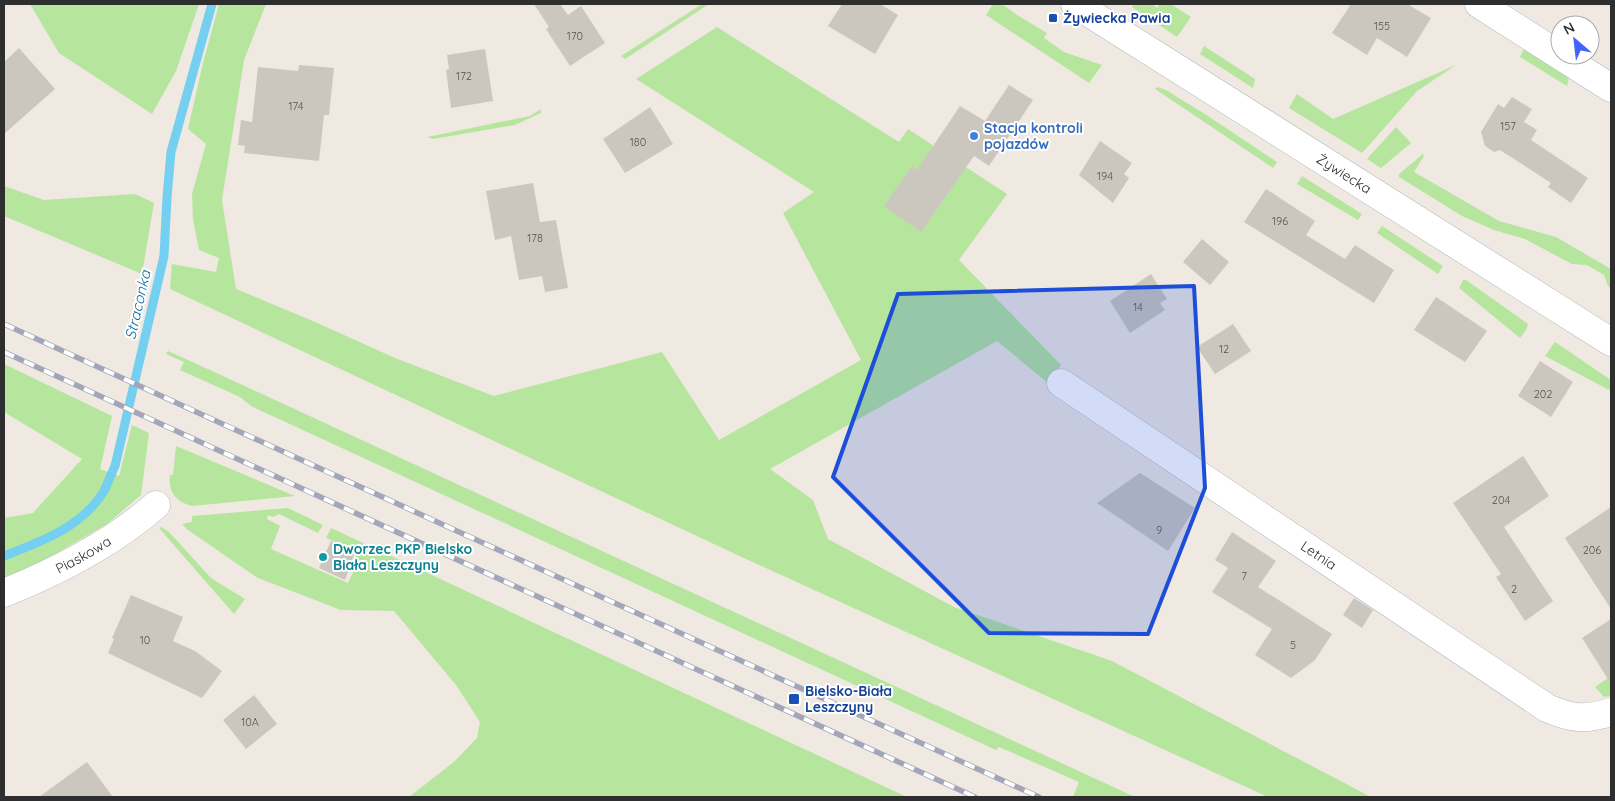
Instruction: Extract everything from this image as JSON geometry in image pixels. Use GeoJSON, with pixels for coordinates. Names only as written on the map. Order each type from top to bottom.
{"type":"FeatureCollection","features":[{"type":"Feature","properties":{"kind":"street","name":"Żywiecka"},"geometry":{"type":"LineString","coordinates":[[1075,4],[1611,342]]}},
{"type":"Feature","properties":{"kind":"street"},"geometry":{"type":"LineString","coordinates":[[1479,4],[1510,12],[1611,88]]}},
{"type":"Feature","properties":{"kind":"street","name":"Letnia"},"geometry":{"type":"LineString","coordinates":[[1061,383],[1547,708],[1565,716],[1581,718],[1611,712]]}},
{"type":"Feature","properties":{"kind":"street","name":"Piaskowa"},"geometry":{"type":"LineString","coordinates":[[4,594],[90,552],[142,517],[156,505]]}},
{"type":"Feature","properties":{"kind":"highlighted area"},"geometry":{"type":"Polygon","coordinates":[[[1194,286],[1205,488],[1148,634],[989,633],[833,477],[898,294],[1194,286]]]}},
{"type":"Feature","properties":{"kind":"green space"},"geometry":{"type":"Polygon","coordinates":[[[30,4],[199,4],[176,71],[152,114],[59,53],[30,4]]]}},
{"type":"Feature","properties":{"kind":"green space"},"geometry":{"type":"Polygon","coordinates":[[[219,4],[266,4],[244,60],[222,200],[236,289],[395,358],[494,396],[662,352],[719,440],[861,360],[783,213],[814,192],[636,79],[717,27],[899,142],[908,129],[1007,194],[959,260],[1061,365],[1049,384],[997,341],[770,469],[813,500],[828,539],[954,607],[1112,661],[1371,797],[1268,797],[733,553],[170,289],[172,264],[216,272],[219,258],[199,250],[193,219],[192,194],[206,144],[188,129],[219,4]]]}},
{"type":"Feature","properties":{"kind":"green space"},"geometry":{"type":"Polygon","coordinates":[[[702,4],[709,4],[625,59],[621,56],[702,4]]]}},
{"type":"Feature","properties":{"kind":"green space"},"geometry":{"type":"Polygon","coordinates":[[[993,4],[1002,4],[1047,33],[1044,38],[1064,52],[1102,65],[1089,83],[986,15],[993,4]]]}},
{"type":"Feature","properties":{"kind":"green space"},"geometry":{"type":"Polygon","coordinates":[[[1134,4],[1151,4],[1157,8],[1160,4],[1171,4],[1191,17],[1177,37],[1132,7],[1134,4]]]}},
{"type":"Feature","properties":{"kind":"green space"},"geometry":{"type":"Polygon","coordinates":[[[1204,46],[1255,79],[1253,88],[1200,54],[1204,46]]]}},
{"type":"Feature","properties":{"kind":"green space"},"geometry":{"type":"Polygon","coordinates":[[[1524,49],[1569,77],[1567,86],[1520,57],[1524,49]]]}},
{"type":"Feature","properties":{"kind":"green space"},"geometry":{"type":"Polygon","coordinates":[[[1456,65],[1417,91],[1362,153],[1289,108],[1297,94],[1333,119],[1456,65]]]}},
{"type":"Feature","properties":{"kind":"green space"},"geometry":{"type":"Polygon","coordinates":[[[1157,87],[1166,90],[1208,116],[1277,162],[1273,168],[1155,89],[1157,87]]]}},
{"type":"Feature","properties":{"kind":"green space"},"geometry":{"type":"Polygon","coordinates":[[[541,109],[541,113],[515,125],[433,139],[427,137],[530,116],[541,109]]]}},
{"type":"Feature","properties":{"kind":"green space"},"geometry":{"type":"Polygon","coordinates":[[[1396,127],[1411,143],[1381,168],[1367,159],[1396,127]]]}},
{"type":"Feature","properties":{"kind":"green space"},"geometry":{"type":"Polygon","coordinates":[[[1423,154],[1424,156],[1414,172],[1499,221],[1556,237],[1611,269],[1611,289],[1604,275],[1587,265],[1572,264],[1525,239],[1494,230],[1462,216],[1399,177],[1399,174],[1423,154]]]}},
{"type":"Feature","properties":{"kind":"green space"},"geometry":{"type":"Polygon","coordinates":[[[1302,176],[1362,214],[1358,220],[1297,184],[1302,176]]]}},
{"type":"Feature","properties":{"kind":"green space"},"geometry":{"type":"Polygon","coordinates":[[[4,186],[44,200],[135,194],[154,203],[142,274],[4,216],[4,186]]]}},
{"type":"Feature","properties":{"kind":"green space"},"geometry":{"type":"Polygon","coordinates":[[[1382,226],[1443,266],[1438,274],[1377,233],[1382,226]]]}},
{"type":"Feature","properties":{"kind":"green space"},"geometry":{"type":"Polygon","coordinates":[[[1463,280],[1466,280],[1528,324],[1520,338],[1459,288],[1463,280]]]}},
{"type":"Feature","properties":{"kind":"green space"},"geometry":{"type":"Polygon","coordinates":[[[1555,342],[1611,380],[1611,391],[1545,356],[1555,342]]]}},
{"type":"Feature","properties":{"kind":"green space"},"geometry":{"type":"Polygon","coordinates":[[[168,351],[1135,797],[1073,797],[1079,782],[999,747],[996,750],[251,406],[240,397],[180,370],[184,362],[166,354],[168,351]]]}},
{"type":"Feature","properties":{"kind":"green space"},"geometry":{"type":"Polygon","coordinates":[[[4,364],[112,416],[100,469],[119,476],[132,425],[149,433],[141,495],[107,524],[36,565],[4,580],[4,518],[33,513],[82,459],[4,412],[4,364]]]}},
{"type":"Feature","properties":{"kind":"green space"},"geometry":{"type":"Polygon","coordinates":[[[176,446],[295,496],[192,506],[181,502],[174,495],[170,486],[170,475],[173,475],[176,446]]]}},
{"type":"Feature","properties":{"kind":"green space"},"geometry":{"type":"Polygon","coordinates":[[[288,508],[323,525],[318,533],[279,514],[273,517],[268,515],[267,519],[280,526],[271,549],[348,583],[358,562],[354,560],[358,552],[326,538],[331,528],[907,797],[409,797],[455,761],[477,738],[480,722],[456,685],[394,611],[341,610],[258,578],[182,524],[192,522],[192,516],[288,508]]]}},
{"type":"Feature","properties":{"kind":"green space"},"geometry":{"type":"Polygon","coordinates":[[[161,527],[169,532],[211,578],[245,599],[234,614],[159,528],[161,527]]]}},
{"type":"Feature","properties":{"kind":"green space"},"geometry":{"type":"Polygon","coordinates":[[[1611,676],[1611,696],[1604,697],[1595,687],[1611,676]]]}},
{"type":"Feature","properties":{"kind":"building"},"geometry":{"type":"Polygon","coordinates":[[[534,4],[560,4],[568,15],[581,6],[605,43],[570,66],[546,29],[549,27],[534,4]]]}},
{"type":"Feature","properties":{"kind":"building"},"geometry":{"type":"Polygon","coordinates":[[[842,4],[880,4],[898,15],[875,54],[828,26],[842,4]]]}},
{"type":"Feature","properties":{"kind":"building"},"geometry":{"type":"Polygon","coordinates":[[[1351,4],[1407,4],[1431,18],[1407,57],[1377,38],[1367,55],[1332,33],[1351,4]]]}},
{"type":"Feature","properties":{"kind":"building"},"geometry":{"type":"Polygon","coordinates":[[[19,48],[55,89],[4,134],[4,62],[19,48]]]}},
{"type":"Feature","properties":{"kind":"building"},"geometry":{"type":"Polygon","coordinates":[[[485,49],[493,101],[451,108],[446,70],[449,69],[447,55],[485,49]]]}},
{"type":"Feature","properties":{"kind":"building"},"geometry":{"type":"Polygon","coordinates":[[[299,65],[334,68],[329,115],[324,115],[319,161],[244,153],[245,146],[238,145],[241,120],[252,122],[258,67],[298,71],[299,65]]]}},
{"type":"Feature","properties":{"kind":"building"},"geometry":{"type":"Polygon","coordinates":[[[1009,85],[1033,100],[989,166],[974,156],[921,232],[884,206],[912,166],[917,170],[960,106],[985,121],[1009,85]]]}},
{"type":"Feature","properties":{"kind":"building"},"geometry":{"type":"Polygon","coordinates":[[[1512,97],[1532,109],[1524,122],[1537,130],[1531,140],[1588,178],[1571,203],[1548,187],[1551,183],[1500,150],[1494,152],[1485,146],[1481,132],[1498,104],[1504,108],[1512,97]]]}},
{"type":"Feature","properties":{"kind":"building"},"geometry":{"type":"Polygon","coordinates":[[[650,107],[673,144],[625,173],[603,139],[650,107]]]}},
{"type":"Feature","properties":{"kind":"building"},"geometry":{"type":"Polygon","coordinates":[[[1100,141],[1132,163],[1124,174],[1129,178],[1113,203],[1079,175],[1100,141]]]}},
{"type":"Feature","properties":{"kind":"building"},"geometry":{"type":"Polygon","coordinates":[[[533,183],[540,222],[556,220],[568,288],[545,292],[542,276],[519,280],[511,236],[495,240],[486,191],[533,183]]]}},
{"type":"Feature","properties":{"kind":"building"},"geometry":{"type":"Polygon","coordinates":[[[1266,189],[1315,221],[1306,235],[1345,259],[1355,245],[1394,270],[1374,303],[1244,222],[1266,189]]]}},
{"type":"Feature","properties":{"kind":"building"},"geometry":{"type":"Polygon","coordinates":[[[1202,239],[1229,262],[1210,285],[1183,262],[1202,239]]]}},
{"type":"Feature","properties":{"kind":"building"},"geometry":{"type":"Polygon","coordinates":[[[1151,274],[1167,299],[1160,303],[1165,310],[1130,333],[1110,301],[1151,274]]]}},
{"type":"Feature","properties":{"kind":"building"},"geometry":{"type":"Polygon","coordinates":[[[1436,297],[1487,331],[1465,362],[1414,330],[1436,297]]]}},
{"type":"Feature","properties":{"kind":"building"},"geometry":{"type":"Polygon","coordinates":[[[1233,324],[1251,351],[1215,374],[1197,347],[1233,324]]]}},
{"type":"Feature","properties":{"kind":"building"},"geometry":{"type":"Polygon","coordinates":[[[1540,361],[1573,382],[1551,417],[1518,396],[1540,361]]]}},
{"type":"Feature","properties":{"kind":"building"},"geometry":{"type":"Polygon","coordinates":[[[1523,456],[1549,496],[1504,527],[1553,601],[1525,621],[1496,577],[1501,574],[1453,503],[1523,456]]]}},
{"type":"Feature","properties":{"kind":"building"},"geometry":{"type":"Polygon","coordinates":[[[1140,473],[1195,508],[1168,551],[1097,503],[1140,473]]]}},
{"type":"Feature","properties":{"kind":"building"},"geometry":{"type":"Polygon","coordinates":[[[1611,507],[1611,609],[1565,538],[1611,507]]]}},
{"type":"Feature","properties":{"kind":"building"},"geometry":{"type":"Polygon","coordinates":[[[1232,532],[1276,561],[1258,587],[1332,634],[1315,660],[1291,678],[1255,655],[1272,629],[1212,592],[1228,568],[1215,560],[1232,532]]]}},
{"type":"Feature","properties":{"kind":"building"},"geometry":{"type":"Polygon","coordinates":[[[331,541],[355,552],[345,580],[319,568],[331,541]]]}},
{"type":"Feature","properties":{"kind":"building"},"geometry":{"type":"Polygon","coordinates":[[[131,595],[183,617],[173,641],[195,651],[222,671],[202,698],[108,653],[114,639],[112,638],[131,595]]]}},
{"type":"Feature","properties":{"kind":"building"},"geometry":{"type":"Polygon","coordinates":[[[1354,598],[1373,610],[1362,628],[1343,615],[1354,598]]]}},
{"type":"Feature","properties":{"kind":"building"},"geometry":{"type":"Polygon","coordinates":[[[1611,619],[1611,684],[1582,638],[1611,619]]]}},
{"type":"Feature","properties":{"kind":"building"},"geometry":{"type":"Polygon","coordinates":[[[254,695],[277,724],[246,749],[223,720],[254,695]]]}},
{"type":"Feature","properties":{"kind":"building"},"geometry":{"type":"Polygon","coordinates":[[[87,762],[113,797],[39,797],[87,762]]]}},
{"type":"Feature","properties":{"kind":"waterway","name":"Straconka"},"geometry":{"type":"LineString","coordinates":[[4,556],[46,539],[72,524],[95,504],[104,491],[115,466],[164,256],[171,152],[212,4]]}},
{"type":"Feature","properties":{"kind":"railway"},"geometry":{"type":"LineString","coordinates":[[4,324],[1039,797]]}},
{"type":"Feature","properties":{"kind":"railway"},"geometry":{"type":"LineString","coordinates":[[4,352],[975,797]]}},
{"type":"Feature","properties":{"kind":"place","name":"Żywiecka Pawia"},"geometry":{"type":"Point","coordinates":[1053,18]}},
{"type":"Feature","properties":{"kind":"place","name":"Stacja kontroli pojazdów"},"geometry":{"type":"Point","coordinates":[974,136]}},
{"type":"Feature","properties":{"kind":"place","name":"Dworzec PKP Bielsko Biała Leszczyny"},"geometry":{"type":"Point","coordinates":[323,557]}},
{"type":"Feature","properties":{"kind":"place","name":"Bielsko-Biała Leszczyny"},"geometry":{"type":"Point","coordinates":[794,699]}}]}
